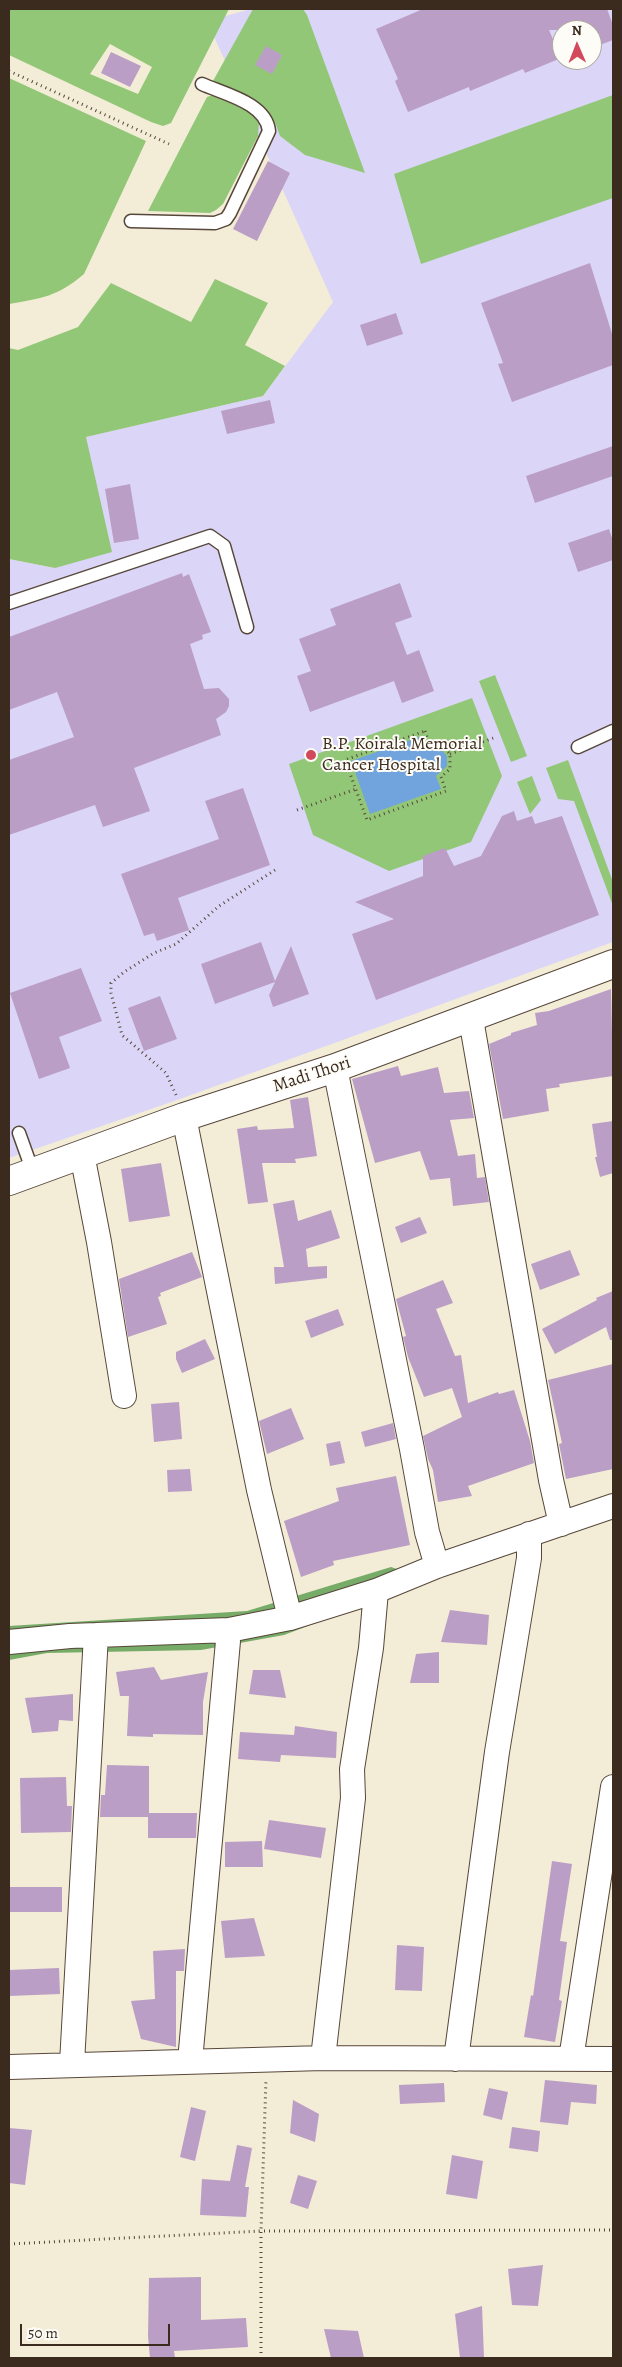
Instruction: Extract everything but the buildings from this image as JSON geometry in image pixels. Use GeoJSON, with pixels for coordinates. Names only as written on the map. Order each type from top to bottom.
{"type":"FeatureCollection","features":[{"type":"Feature","properties":{"kind":"main road","name":"Madi Thori"},"geometry":{"type":"LineString","coordinates":[[21,1176],[184,1117],[335,1068],[472,1019],[613,964]]}},
{"type":"Feature","properties":{"kind":"street"},"geometry":{"type":"LineString","coordinates":[[472,1019],[548,1460],[561,1524]]}},
{"type":"Feature","properties":{"kind":"street"},"geometry":{"type":"LineString","coordinates":[[335,1068],[427,1532],[437,1566]]}},
{"type":"Feature","properties":{"kind":"street"},"geometry":{"type":"LineString","coordinates":[[184,1117],[259,1490],[290,1618]]}},
{"type":"Feature","properties":{"kind":"street"},"geometry":{"type":"LineString","coordinates":[[82,1154],[99,1242],[124,1396]]}},
{"type":"Feature","properties":{"kind":"street"},"geometry":{"type":"LineString","coordinates":[[9,1642],[96,1635],[229,1630],[290,1618],[376,1591],[437,1566],[613,1506]]}},
{"type":"Feature","properties":{"kind":"street"},"geometry":{"type":"LineString","coordinates":[[456,2059],[497,1752],[529,1558],[529,1534]]}},
{"type":"Feature","properties":{"kind":"street"},"geometry":{"type":"LineString","coordinates":[[323,2058],[353,1798],[352,1769],[371,1648],[376,1591]]}},
{"type":"Feature","properties":{"kind":"street"},"geometry":{"type":"LineString","coordinates":[[190,2061],[229,1630]]}},
{"type":"Feature","properties":{"kind":"street"},"geometry":{"type":"LineString","coordinates":[[72,2064],[96,1635]]}},
{"type":"Feature","properties":{"kind":"street"},"geometry":{"type":"LineString","coordinates":[[571,2059],[613,1787]]}},
{"type":"Feature","properties":{"kind":"street"},"geometry":{"type":"LineString","coordinates":[[9,2067],[323,2058],[613,2059]]}},
{"type":"Feature","properties":{"kind":"lane"},"geometry":{"type":"LineString","coordinates":[[131,220],[215,223],[226,218],[230,213],[269,131],[268,123],[254,108],[202,84]]}},
{"type":"Feature","properties":{"kind":"lane"},"geometry":{"type":"LineString","coordinates":[[9,603],[210,536],[224,546],[247,627]]}},
{"type":"Feature","properties":{"kind":"lane"},"geometry":{"type":"LineString","coordinates":[[578,747],[613,731]]}},
{"type":"Feature","properties":{"kind":"lane"},"geometry":{"type":"LineString","coordinates":[[19,1133],[21,1176]]}},
{"type":"Feature","properties":{"kind":"path"},"geometry":{"type":"LineString","coordinates":[[9,70],[169,144]]}},
{"type":"Feature","properties":{"kind":"path"},"geometry":{"type":"LineString","coordinates":[[425,731],[429,743],[440,744],[450,754],[450,769],[442,777],[446,791],[367,820],[356,789],[345,760],[425,731]]}},
{"type":"Feature","properties":{"kind":"path"},"geometry":{"type":"LineString","coordinates":[[450,754],[496,737]]}},
{"type":"Feature","properties":{"kind":"path"},"geometry":{"type":"LineString","coordinates":[[297,810],[356,789]]}},
{"type":"Feature","properties":{"kind":"path"},"geometry":{"type":"LineString","coordinates":[[184,1117],[166,1073],[122,1035],[111,983],[124,972],[154,954],[176,944],[219,906],[275,870]]}},
{"type":"Feature","properties":{"kind":"path"},"geometry":{"type":"LineString","coordinates":[[261,2358],[261,2231],[267,2060]]}},
{"type":"Feature","properties":{"kind":"path"},"geometry":{"type":"LineString","coordinates":[[9,2244],[261,2231],[613,2230]]}},
{"type":"Feature","properties":{"kind":"shaded area","name":"B.P. Koirala Memorial Cancer Hospital"},"geometry":{"type":"Polygon","coordinates":[[[251,9],[613,9],[613,942],[180,1099],[9,1158],[9,559],[55,568],[85,437],[263,396],[333,302],[207,21],[251,9]]]}},
{"type":"Feature","properties":{"kind":"green space"},"geometry":{"type":"Polygon","coordinates":[[[9,9],[229,9],[171,123],[163,126],[9,55],[9,9]],[[110,44],[90,74],[138,94],[152,67],[110,44]]]}},
{"type":"Feature","properties":{"kind":"green space"},"geometry":{"type":"Polygon","coordinates":[[[253,9],[303,9],[307,15],[365,173],[305,155],[280,136],[276,125],[262,105],[213,81],[253,9]]]}},
{"type":"Feature","properties":{"kind":"green space"},"geometry":{"type":"Polygon","coordinates":[[[9,78],[146,141],[84,274],[66,288],[57,292],[9,304],[9,78]]]}},
{"type":"Feature","properties":{"kind":"green space"},"geometry":{"type":"Polygon","coordinates":[[[213,95],[249,111],[259,121],[258,136],[223,204],[210,213],[148,211],[207,97],[213,95]]]}},
{"type":"Feature","properties":{"kind":"green space"},"geometry":{"type":"Polygon","coordinates":[[[613,95],[613,198],[421,264],[394,174],[613,95]]]}},
{"type":"Feature","properties":{"kind":"green space"},"geometry":{"type":"Polygon","coordinates":[[[215,279],[268,303],[245,345],[285,366],[263,396],[86,437],[112,552],[55,568],[9,559],[9,348],[18,350],[78,327],[111,283],[191,322],[215,279]]]}},
{"type":"Feature","properties":{"kind":"green space"},"geometry":{"type":"Polygon","coordinates":[[[495,675],[527,756],[511,762],[479,681],[495,675]]]}},
{"type":"Feature","properties":{"kind":"green space"},"geometry":{"type":"Polygon","coordinates":[[[472,698],[502,776],[471,842],[389,871],[313,835],[289,764],[472,698]]]}},
{"type":"Feature","properties":{"kind":"green space"},"geometry":{"type":"Polygon","coordinates":[[[568,760],[613,882],[613,906],[574,801],[558,799],[546,768],[568,760]]]}},
{"type":"Feature","properties":{"kind":"green space"},"geometry":{"type":"Polygon","coordinates":[[[532,776],[541,800],[530,814],[517,782],[532,776]]]}},
{"type":"Feature","properties":{"kind":"green space"},"geometry":{"type":"Polygon","coordinates":[[[391,1567],[428,1580],[284,1635],[201,1650],[47,1653],[9,1660],[9,1626],[247,1611],[391,1567]]]}},
{"type":"Feature","properties":{"kind":"water"},"geometry":{"type":"Polygon","coordinates":[[[422,736],[426,747],[440,748],[447,756],[447,766],[436,776],[441,789],[370,814],[351,761],[422,736]]]}},
{"type":"Feature","properties":{"kind":"place","name":"B.P. Koirala Memorial Cancer Hospital"},"geometry":{"type":"Point","coordinates":[311,755]}}]}
